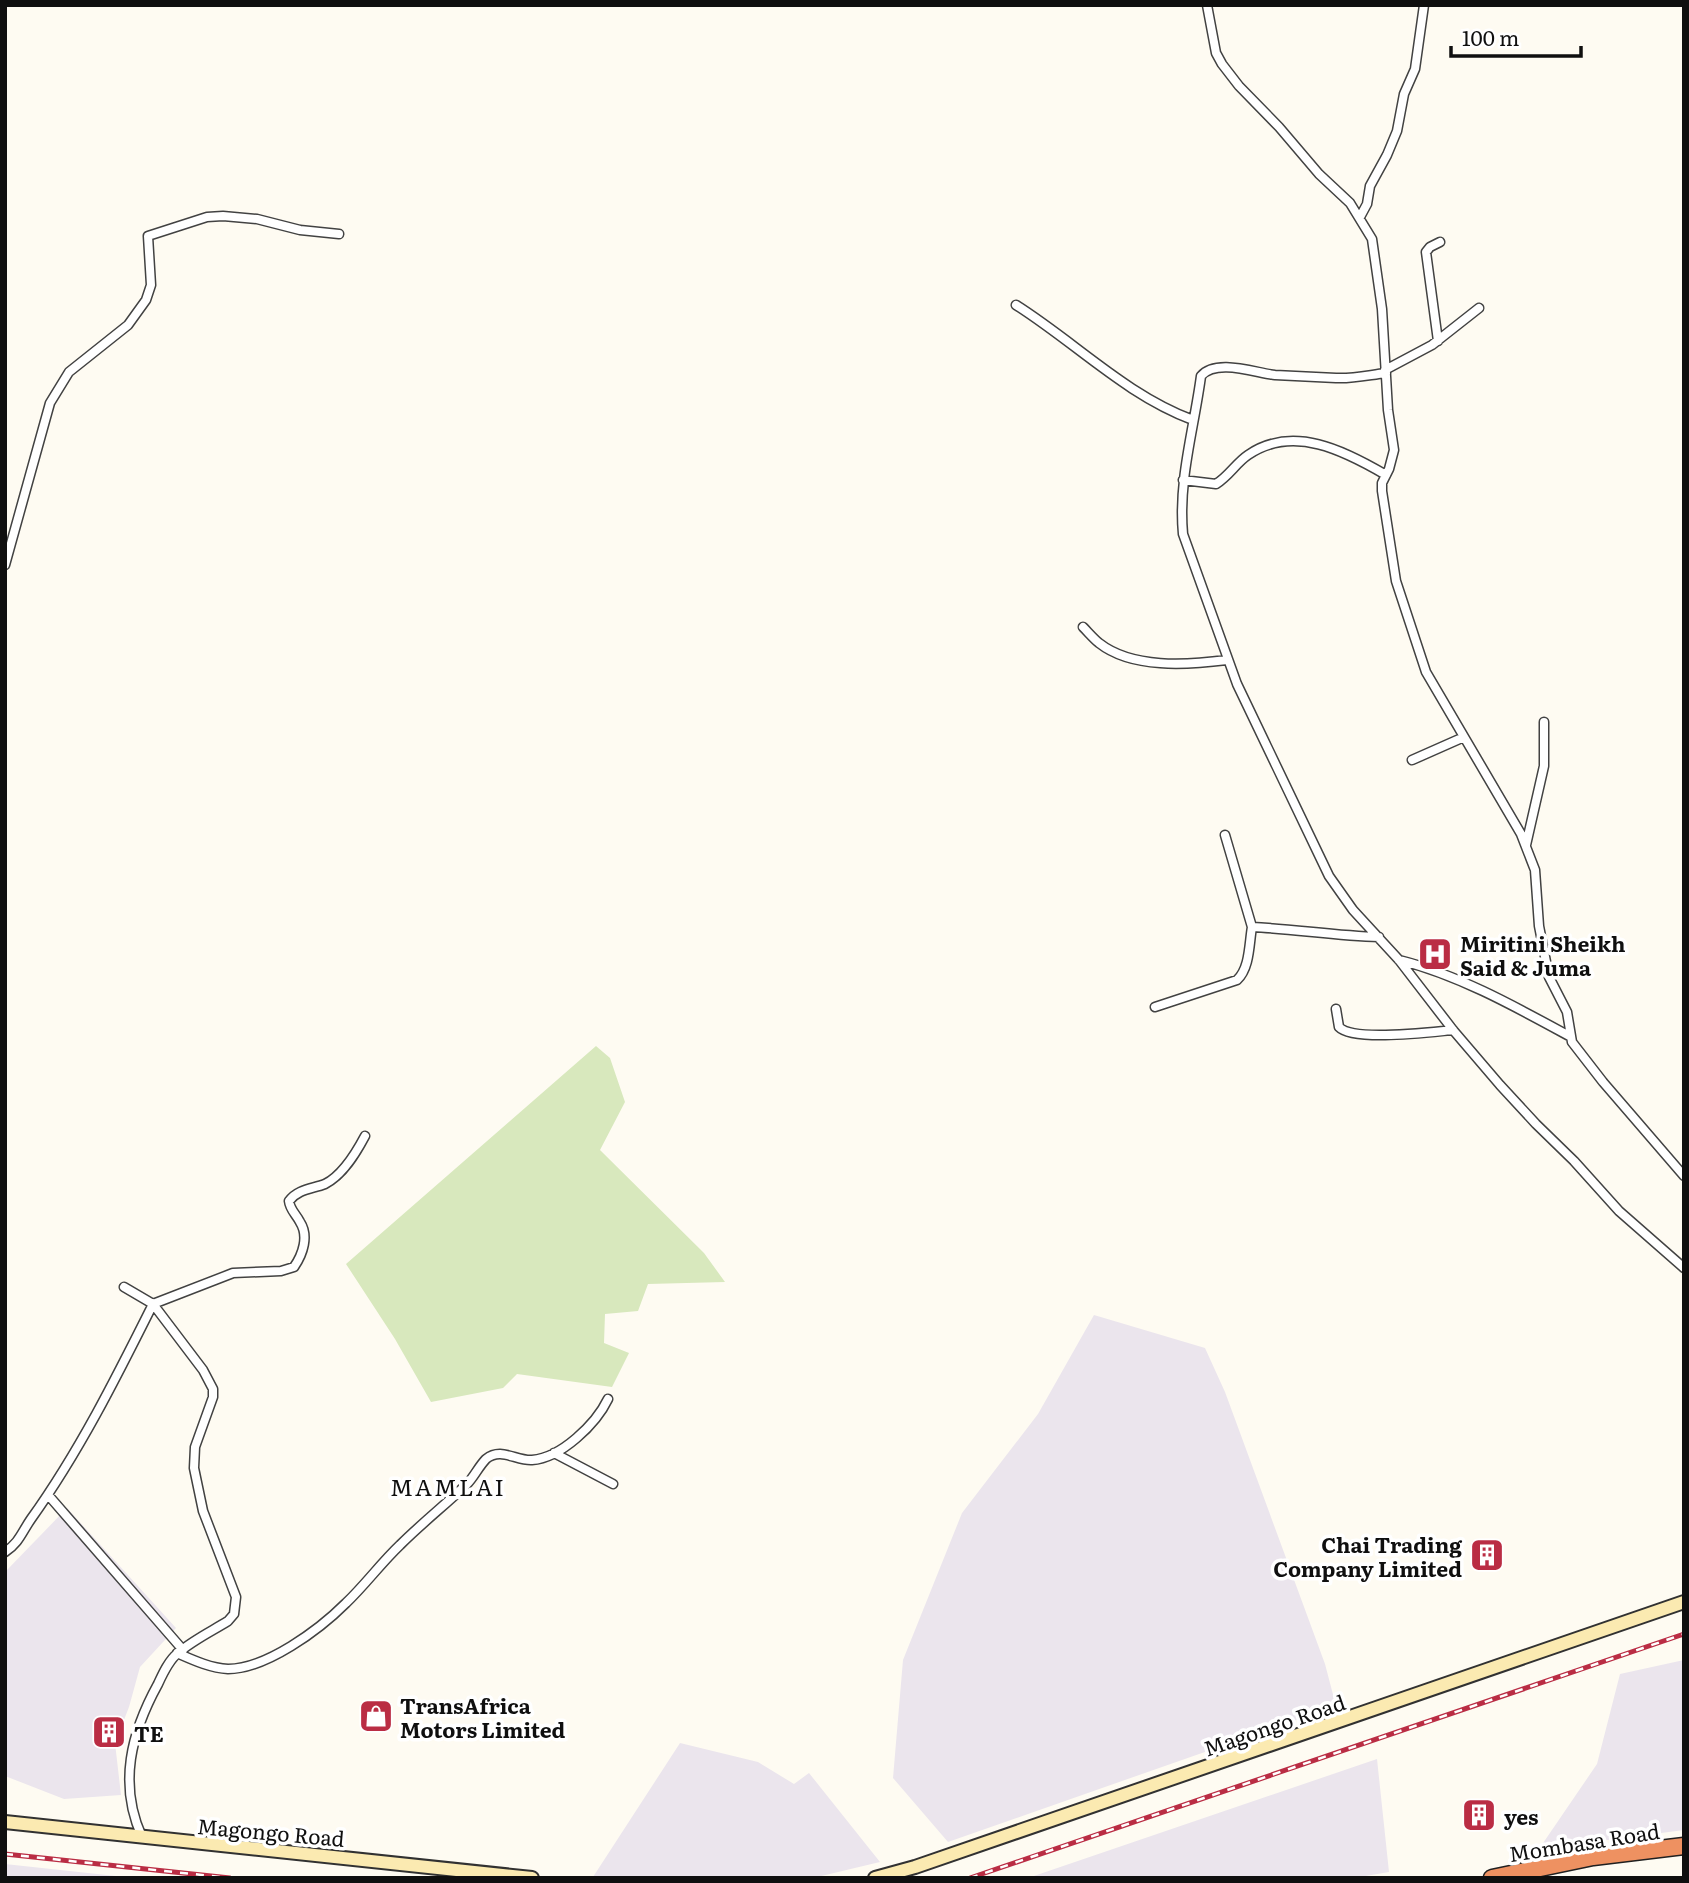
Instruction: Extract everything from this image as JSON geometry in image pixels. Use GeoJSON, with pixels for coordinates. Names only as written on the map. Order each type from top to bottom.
{"type":"FeatureCollection","features":[{"type":"Feature","properties":{"kind":"highway","name":"Mombasa Road"},"geometry":{"type":"LineString","coordinates":[[1492,1878],[1593,1857],[1684,1846]]}},
{"type":"Feature","properties":{"kind":"street"},"geometry":{"type":"LineString","coordinates":[[1206,5],[1216,53],[1222,64],[1319,174],[1346,198],[1372,239],[1382,309],[1385,372],[1394,450],[1382,483],[1382,491],[1390,534],[1392,565],[1426,672],[1526,845],[1535,870],[1539,926],[1549,977],[1567,1012],[1572,1042],[1684,1176]]}},
{"type":"Feature","properties":{"kind":"street"},"geometry":{"type":"LineString","coordinates":[[1360,217],[1367,204],[1370,186],[1395,138],[1404,94],[1415,69],[1424,5]]}},
{"type":"Feature","properties":{"kind":"street"},"geometry":{"type":"LineString","coordinates":[[5,565],[50,403],[69,372],[128,325],[146,300],[151,285],[148,236],[207,216],[257,219],[300,230],[339,234]]}},
{"type":"Feature","properties":{"kind":"street"},"geometry":{"type":"LineString","coordinates":[[1437,341],[1426,252],[1440,242]]}},
{"type":"Feature","properties":{"kind":"street"},"geometry":{"type":"LineString","coordinates":[[1016,305],[1049,326],[1130,388],[1166,410],[1193,420]]}},
{"type":"Feature","properties":{"kind":"street"},"geometry":{"type":"LineString","coordinates":[[1479,308],[1437,341],[1385,372],[1339,378],[1263,373],[1238,368],[1214,368],[1204,372],[1201,376],[1183,480],[1183,534],[1227,660],[1329,876],[1353,910],[1399,960],[1453,1030],[1518,1105],[1619,1211],[1684,1268]]}},
{"type":"Feature","properties":{"kind":"street"},"geometry":{"type":"LineString","coordinates":[[1183,480],[1216,484],[1246,456],[1264,445],[1296,442],[1318,443],[1342,451],[1386,475]]}},
{"type":"Feature","properties":{"kind":"street"},"geometry":{"type":"LineString","coordinates":[[1083,627],[1097,642],[1112,651],[1142,660],[1192,663],[1227,660]]}},
{"type":"Feature","properties":{"kind":"street"},"geometry":{"type":"LineString","coordinates":[[1526,845],[1544,766],[1544,722]]}},
{"type":"Feature","properties":{"kind":"street"},"geometry":{"type":"LineString","coordinates":[[1412,760],[1464,737]]}},
{"type":"Feature","properties":{"kind":"street"},"geometry":{"type":"LineString","coordinates":[[1155,1007],[1237,980],[1247,966],[1252,927],[1225,835]]}},
{"type":"Feature","properties":{"kind":"street"},"geometry":{"type":"LineString","coordinates":[[1252,927],[1379,937]]}},
{"type":"Feature","properties":{"kind":"street"},"geometry":{"type":"LineString","coordinates":[[1399,960],[1494,996],[1571,1037]]}},
{"type":"Feature","properties":{"kind":"street"},"geometry":{"type":"LineString","coordinates":[[1336,1009],[1339,1027],[1349,1033],[1453,1030]]}},
{"type":"Feature","properties":{"kind":"street"},"geometry":{"type":"LineString","coordinates":[[5,1552],[21,1539],[102,1406],[153,1304],[233,1273],[281,1272],[294,1267],[303,1249],[304,1230],[290,1208],[289,1201],[296,1194],[331,1180],[348,1163],[365,1136]]}},
{"type":"Feature","properties":{"kind":"street"},"geometry":{"type":"LineString","coordinates":[[124,1287],[153,1304],[203,1370],[213,1389],[213,1397],[195,1447],[194,1468],[203,1511],[236,1597],[234,1614],[228,1621],[180,1652],[166,1668],[143,1714],[130,1753],[129,1781],[136,1825],[142,1837]]}},
{"type":"Feature","properties":{"kind":"street"},"geometry":{"type":"LineString","coordinates":[[48,1496],[180,1652],[208,1666],[226,1669],[242,1667],[285,1649],[345,1605],[399,1546],[469,1482],[486,1460],[507,1454],[524,1460],[544,1458],[577,1436],[602,1411],[608,1399]]}},
{"type":"Feature","properties":{"kind":"street"},"geometry":{"type":"LineString","coordinates":[[554,1453],[613,1484]]}},
{"type":"Feature","properties":{"kind":"street","name":"Magongo Road"},"geometry":{"type":"LineString","coordinates":[[875,1878],[915,1867],[1264,1748],[1684,1602]]}},
{"type":"Feature","properties":{"kind":"street","name":"Magongo Road"},"geometry":{"type":"LineString","coordinates":[[5,1822],[532,1878]]}},
{"type":"Feature","properties":{"kind":"shaded area"},"geometry":{"type":"Polygon","coordinates":[[[1094,1315],[1205,1348],[1225,1392],[1325,1664],[1336,1706],[948,1842],[893,1778],[903,1660],[962,1513],[1038,1414],[1094,1315]]]}},
{"type":"Feature","properties":{"kind":"shaded area"},"geometry":{"type":"Polygon","coordinates":[[[67,1508],[176,1628],[140,1667],[115,1743],[121,1795],[64,1799],[5,1776],[5,1572],[67,1508]]]}},
{"type":"Feature","properties":{"kind":"shaded area"},"geometry":{"type":"Polygon","coordinates":[[[1684,1660],[1684,1830],[1539,1849],[1597,1764],[1620,1674],[1684,1660]]]}},
{"type":"Feature","properties":{"kind":"shaded area"},"geometry":{"type":"Polygon","coordinates":[[[680,1743],[758,1762],[794,1784],[809,1773],[880,1862],[813,1878],[593,1877],[680,1743]]]}},
{"type":"Feature","properties":{"kind":"shaded area"},"geometry":{"type":"Polygon","coordinates":[[[1377,1759],[1389,1872],[1354,1878],[1028,1878],[1377,1759]]]}},
{"type":"Feature","properties":{"kind":"shaded area"},"geometry":{"type":"Polygon","coordinates":[[[5,1864],[134,1878],[5,1878],[5,1864]]]}},
{"type":"Feature","properties":{"kind":"green space"},"geometry":{"type":"Polygon","coordinates":[[[596,1046],[610,1058],[625,1102],[600,1150],[704,1253],[725,1282],[648,1284],[638,1311],[605,1314],[604,1343],[629,1353],[612,1387],[517,1374],[503,1388],[431,1402],[395,1339],[346,1264],[596,1046]]]}},
{"type":"Feature","properties":{"kind":"railway"},"geometry":{"type":"LineString","coordinates":[[970,1878],[1684,1634]]}},
{"type":"Feature","properties":{"kind":"railway"},"geometry":{"type":"LineString","coordinates":[[5,1854],[230,1878]]}},
{"type":"Feature","properties":{"kind":"place","name":"Miritini Sheikh Said & Juma"},"geometry":{"type":"Point","coordinates":[1435,954]}},
{"type":"Feature","properties":{"kind":"place","name":"Chai Trading Company Limited"},"geometry":{"type":"Point","coordinates":[1487,1555]}},
{"type":"Feature","properties":{"kind":"place","name":"TransAfrica Motors Limited"},"geometry":{"type":"Point","coordinates":[376,1716]}},
{"type":"Feature","properties":{"kind":"place","name":"TE"},"geometry":{"type":"Point","coordinates":[109,1732]}},
{"type":"Feature","properties":{"kind":"place","name":"yes"},"geometry":{"type":"Point","coordinates":[1479,1815]}},
{"type":"Feature","properties":{"kind":"district","name":"MAMLAI"},"geometry":{"type":"Point","coordinates":[448,1486]}}]}
